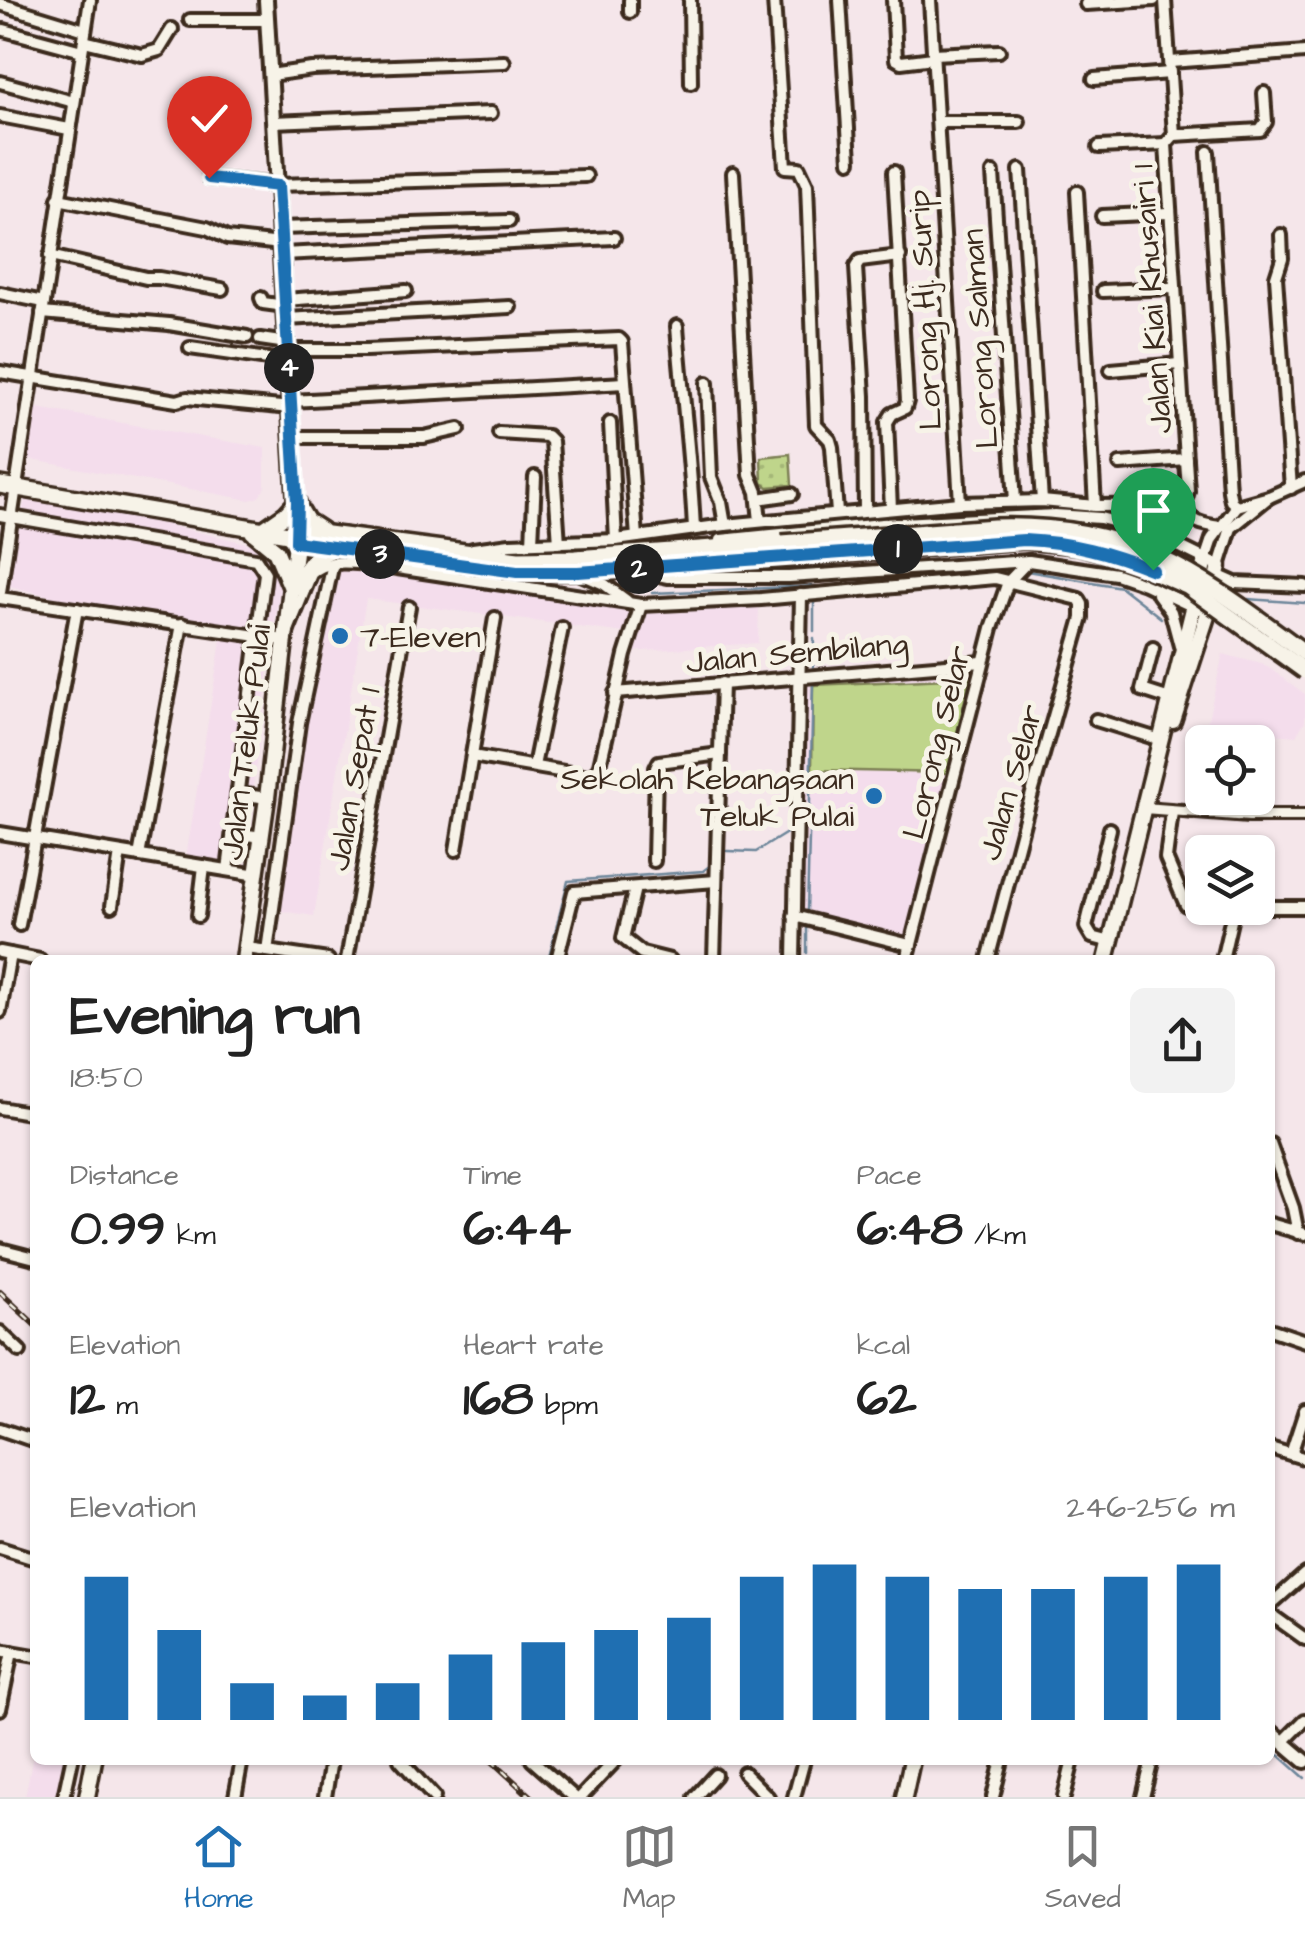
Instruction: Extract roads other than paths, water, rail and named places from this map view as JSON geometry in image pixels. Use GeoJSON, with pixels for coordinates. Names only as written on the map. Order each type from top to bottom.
{"type":"FeatureCollection","features":[{"type":"Feature","properties":{"kind":"main road"},"geometry":{"type":"LineString","coordinates":[[8,486],[294,535],[334,548],[517,572],[578,572],[632,562]]}},
{"type":"Feature","properties":{"kind":"main road"},"geometry":{"type":"LineString","coordinates":[[263,530],[297,503],[334,548]]}},
{"type":"Feature","properties":{"kind":"main road"},"geometry":{"type":"LineString","coordinates":[[244,527],[276,551],[292,589]]}},
{"type":"Feature","properties":{"kind":"main road"},"geometry":{"type":"LineString","coordinates":[[782,551],[994,527],[1080,532],[1155,554],[1191,572],[1305,653]]}},
{"type":"Feature","properties":{"kind":"main road","name":"Jalan Teluk Pulai"},"geometry":{"type":"LineString","coordinates":[[245,954],[292,589],[294,535]]}},
{"type":"Feature","properties":{"kind":"main road"},"geometry":{"type":"LineString","coordinates":[[292,589],[315,558],[334,548],[632,562],[1024,540],[1077,545],[1118,556],[1186,586],[1305,671]]}},
{"type":"Feature","properties":{"kind":"main road"},"geometry":{"type":"LineString","coordinates":[[1107,955],[1192,606],[1213,567]]}},
{"type":"Feature","properties":{"kind":"main road"},"geometry":{"type":"LineString","coordinates":[[1154,768],[1208,613],[1213,567]]}},
{"type":"Feature","properties":{"kind":"main road"},"geometry":{"type":"LineString","coordinates":[[87,1797],[93,1765]]}},
{"type":"Feature","properties":{"kind":"main road"},"geometry":{"type":"LineString","coordinates":[[96,1797],[101,1765]]}},
{"type":"Feature","properties":{"kind":"main road"},"geometry":{"type":"LineString","coordinates":[[904,1797],[911,1765]]}},
{"type":"Feature","properties":{"kind":"street"},"geometry":{"type":"LineString","coordinates":[[90,0],[33,377],[8,486],[0,595],[284,640],[311,574],[334,548]]}},
{"type":"Feature","properties":{"kind":"street"},"geometry":{"type":"LineString","coordinates":[[252,0],[266,0],[297,503],[294,535]]}},
{"type":"Feature","properties":{"kind":"street"},"geometry":{"type":"LineString","coordinates":[[690,0],[691,83]]}},
{"type":"Feature","properties":{"kind":"street"},"geometry":{"type":"LineString","coordinates":[[774,0],[785,167],[799,168],[806,185],[816,425],[830,440],[837,513]]}},
{"type":"Feature","properties":{"kind":"street"},"geometry":{"type":"LineString","coordinates":[[840,0],[850,161]]}},
{"type":"Feature","properties":{"kind":"street"},"geometry":{"type":"LineString","coordinates":[[892,0],[896,58],[914,61],[999,51]]}},
{"type":"Feature","properties":{"kind":"street","name":"Lorong Hj. Surip"},"geometry":{"type":"LineString","coordinates":[[930,0],[960,503]]}},
{"type":"Feature","properties":{"kind":"street"},"geometry":{"type":"LineString","coordinates":[[1086,4],[1154,0]]}},
{"type":"Feature","properties":{"kind":"street","name":"Jalan Kiai Khusairi 1"},"geometry":{"type":"LineString","coordinates":[[1166,0],[1170,68],[1168,213],[1188,491],[1184,505]]}},
{"type":"Feature","properties":{"kind":"street"},"geometry":{"type":"LineString","coordinates":[[0,4],[84,41]]}},
{"type":"Feature","properties":{"kind":"street"},"geometry":{"type":"LineString","coordinates":[[190,20],[267,20]]}},
{"type":"Feature","properties":{"kind":"street"},"geometry":{"type":"LineString","coordinates":[[4,30],[84,41],[142,56],[159,50],[172,29]]}},
{"type":"Feature","properties":{"kind":"street"},"geometry":{"type":"LineString","coordinates":[[1094,79],[1305,52]]}},
{"type":"Feature","properties":{"kind":"street"},"geometry":{"type":"LineString","coordinates":[[270,76],[312,69],[504,62]]}},
{"type":"Feature","properties":{"kind":"street"},"geometry":{"type":"LineString","coordinates":[[0,82],[74,102]]}},
{"type":"Feature","properties":{"kind":"street"},"geometry":{"type":"LineString","coordinates":[[1099,148],[1260,130],[1266,122],[1264,93]]}},
{"type":"Feature","properties":{"kind":"street"},"geometry":{"type":"LineString","coordinates":[[274,122],[491,114]]}},
{"type":"Feature","properties":{"kind":"street"},"geometry":{"type":"LineString","coordinates":[[0,116],[69,128]]}},
{"type":"Feature","properties":{"kind":"street"},"geometry":{"type":"LineString","coordinates":[[938,118],[1019,122]]}},
{"type":"Feature","properties":{"kind":"street"},"geometry":{"type":"LineString","coordinates":[[1208,152],[1228,491],[1237,506]]}},
{"type":"Feature","properties":{"kind":"street"},"geometry":{"type":"LineString","coordinates":[[1020,170],[1042,501]]}},
{"type":"Feature","properties":{"kind":"street"},"geometry":{"type":"LineString","coordinates":[[891,509],[888,422],[892,414],[905,408],[907,401],[894,172]]}},
{"type":"Feature","properties":{"kind":"street"},"geometry":{"type":"LineString","coordinates":[[733,173],[750,476],[760,521]]}},
{"type":"Feature","properties":{"kind":"street","name":"Lorong Salman"},"geometry":{"type":"LineString","coordinates":[[992,173],[1015,501]]}},
{"type":"Feature","properties":{"kind":"street"},"geometry":{"type":"LineString","coordinates":[[209,178],[278,186],[586,176]]}},
{"type":"Feature","properties":{"kind":"street"},"geometry":{"type":"LineString","coordinates":[[1076,192],[1095,506]]}},
{"type":"Feature","properties":{"kind":"street"},"geometry":{"type":"LineString","coordinates":[[58,199],[207,228],[227,238],[282,249],[614,238]]}},
{"type":"Feature","properties":{"kind":"street"},"geometry":{"type":"LineString","coordinates":[[1102,216],[1168,213]]}},
{"type":"Feature","properties":{"kind":"street"},"geometry":{"type":"LineString","coordinates":[[280,228],[509,221]]}},
{"type":"Feature","properties":{"kind":"street"},"geometry":{"type":"LineString","coordinates":[[1281,235],[1282,258],[1276,277],[1291,488]]}},
{"type":"Feature","properties":{"kind":"street"},"geometry":{"type":"LineString","coordinates":[[50,256],[146,278],[222,288]]}},
{"type":"Feature","properties":{"kind":"street"},"geometry":{"type":"LineString","coordinates":[[865,511],[864,396],[856,266],[860,261],[900,256]]}},
{"type":"Feature","properties":{"kind":"street"},"geometry":{"type":"LineString","coordinates":[[1103,291],[1174,288]]}},
{"type":"Feature","properties":{"kind":"street"},"geometry":{"type":"LineString","coordinates":[[285,308],[406,291]]}},
{"type":"Feature","properties":{"kind":"street"},"geometry":{"type":"LineString","coordinates":[[0,293],[43,308],[247,337]]}},
{"type":"Feature","properties":{"kind":"street"},"geometry":{"type":"LineString","coordinates":[[261,298],[263,303],[285,308],[510,307]]}},
{"type":"Feature","properties":{"kind":"street"},"geometry":{"type":"LineString","coordinates":[[676,326],[686,448],[692,471],[694,530]]}},
{"type":"Feature","properties":{"kind":"street"},"geometry":{"type":"LineString","coordinates":[[260,339],[288,352]]}},
{"type":"Feature","properties":{"kind":"street"},"geometry":{"type":"LineString","coordinates":[[190,348],[288,352],[619,339],[636,537]]}},
{"type":"Feature","properties":{"kind":"street"},"geometry":{"type":"LineString","coordinates":[[1111,370],[1179,364]]}},
{"type":"Feature","properties":{"kind":"street"},"geometry":{"type":"LineString","coordinates":[[0,372],[177,401],[188,398],[291,405],[625,383]]}},
{"type":"Feature","properties":{"kind":"street"},"geometry":{"type":"LineString","coordinates":[[708,383],[711,477],[721,502],[724,525]]}},
{"type":"Feature","properties":{"kind":"street"},"geometry":{"type":"LineString","coordinates":[[610,423],[616,540]]}},
{"type":"Feature","properties":{"kind":"street"},"geometry":{"type":"LineString","coordinates":[[293,437],[424,437],[459,429]]}},
{"type":"Feature","properties":{"kind":"street"},"geometry":{"type":"LineString","coordinates":[[499,433],[548,436],[552,440],[559,543]]}},
{"type":"Feature","properties":{"kind":"street"},"geometry":{"type":"LineString","coordinates":[[1120,464],[1186,459]]}},
{"type":"Feature","properties":{"kind":"street"},"geometry":{"type":"LineString","coordinates":[[532,543],[535,477]]}},
{"type":"Feature","properties":{"kind":"street"},"geometry":{"type":"LineString","coordinates":[[1213,567],[1220,528],[1237,506],[1305,481]]}},
{"type":"Feature","properties":{"kind":"street"},"geometry":{"type":"LineString","coordinates":[[758,499],[792,494]]}},
{"type":"Feature","properties":{"kind":"street"},"geometry":{"type":"LineString","coordinates":[[1213,567],[1231,528],[1270,497]]}},
{"type":"Feature","properties":{"kind":"street"},"geometry":{"type":"LineString","coordinates":[[461,552],[510,544],[616,540],[837,513],[1015,501],[1095,506],[1184,505],[1186,514],[1198,522],[1220,528]]}},
{"type":"Feature","properties":{"kind":"street"},"geometry":{"type":"LineString","coordinates":[[1144,529],[1151,506]]}},
{"type":"Feature","properties":{"kind":"street"},"geometry":{"type":"LineString","coordinates":[[632,562],[667,546],[784,532],[1014,515],[1100,518],[1144,529],[1235,583],[1305,586]]}},
{"type":"Feature","properties":{"kind":"street","name":"Jalan Teluk Pulai"},"geometry":{"type":"LineString","coordinates":[[6,516],[256,559],[265,572],[228,870]]}},
{"type":"Feature","properties":{"kind":"street"},"geometry":{"type":"LineString","coordinates":[[334,548],[371,564],[642,604],[996,578],[1008,582]]}},
{"type":"Feature","properties":{"kind":"street"},"geometry":{"type":"LineString","coordinates":[[267,951],[299,723],[334,548]]}},
{"type":"Feature","properties":{"kind":"street"},"geometry":{"type":"LineString","coordinates":[[632,562],[668,578],[789,577],[1029,561],[1089,568],[1145,584],[1208,613]]}},
{"type":"Feature","properties":{"kind":"street","name":"Lorong Selar"},"geometry":{"type":"LineString","coordinates":[[908,955],[982,662],[1008,582],[1029,561]]}},
{"type":"Feature","properties":{"kind":"street"},"geometry":{"type":"LineString","coordinates":[[578,572],[604,584],[628,602]]}},
{"type":"Feature","properties":{"kind":"street","name":"Jalan Selar"},"geometry":{"type":"LineString","coordinates":[[989,955],[1082,618],[1079,599],[1008,582]]}},
{"type":"Feature","properties":{"kind":"street"},"geometry":{"type":"LineString","coordinates":[[1145,584],[1172,612],[1181,651]]}},
{"type":"Feature","properties":{"kind":"street"},"geometry":{"type":"LineString","coordinates":[[794,955],[801,595]]}},
{"type":"Feature","properties":{"kind":"street"},"geometry":{"type":"LineString","coordinates":[[472,756],[594,774],[600,766],[642,604]]}},
{"type":"Feature","properties":{"kind":"street","name":"Jalan Sepat 1"},"geometry":{"type":"LineString","coordinates":[[348,955],[408,607]]}},
{"type":"Feature","properties":{"kind":"street"},"geometry":{"type":"LineString","coordinates":[[19,926],[77,609]]}},
{"type":"Feature","properties":{"kind":"street"},"geometry":{"type":"LineString","coordinates":[[456,850],[496,618]]}},
{"type":"Feature","properties":{"kind":"street"},"geometry":{"type":"LineString","coordinates":[[139,856],[182,624]]}},
{"type":"Feature","properties":{"kind":"street"},"geometry":{"type":"LineString","coordinates":[[534,766],[562,628]]}},
{"type":"Feature","properties":{"kind":"street"},"geometry":{"type":"LineString","coordinates":[[1153,648],[1142,690],[1170,699]]}},
{"type":"Feature","properties":{"kind":"street","name":"Jalan Sembilang"},"geometry":{"type":"LineString","coordinates":[[616,693],[982,662]]}},
{"type":"Feature","properties":{"kind":"street"},"geometry":{"type":"LineString","coordinates":[[714,955],[722,683]]}},
{"type":"Feature","properties":{"kind":"street"},"geometry":{"type":"LineString","coordinates":[[276,720],[299,723]]}},
{"type":"Feature","properties":{"kind":"street"},"geometry":{"type":"LineString","coordinates":[[1096,720],[1161,740]]}},
{"type":"Feature","properties":{"kind":"street"},"geometry":{"type":"LineString","coordinates":[[654,861],[656,768],[660,762],[720,754]]}},
{"type":"Feature","properties":{"kind":"street"},"geometry":{"type":"LineString","coordinates":[[239,794],[288,792]]}},
{"type":"Feature","properties":{"kind":"street"},"geometry":{"type":"LineString","coordinates":[[1144,808],[1305,816]]}},
{"type":"Feature","properties":{"kind":"street"},"geometry":{"type":"LineString","coordinates":[[1172,812],[1167,863],[1185,903]]}},
{"type":"Feature","properties":{"kind":"street"},"geometry":{"type":"LineString","coordinates":[[1110,829],[1086,927],[1092,937],[1110,942]]}},
{"type":"Feature","properties":{"kind":"street"},"geometry":{"type":"LineString","coordinates":[[234,833],[262,837]]}},
{"type":"Feature","properties":{"kind":"street"},"geometry":{"type":"LineString","coordinates":[[0,834],[258,875]]}},
{"type":"Feature","properties":{"kind":"street"},"geometry":{"type":"LineString","coordinates":[[112,906],[120,852]]}},
{"type":"Feature","properties":{"kind":"street"},"geometry":{"type":"LineString","coordinates":[[198,916],[204,866]]}},
{"type":"Feature","properties":{"kind":"street"},"geometry":{"type":"LineString","coordinates":[[558,955],[574,892],[716,881]]}},
{"type":"Feature","properties":{"kind":"street"},"geometry":{"type":"LineString","coordinates":[[635,888],[624,938],[650,955]]}},
{"type":"Feature","properties":{"kind":"street"},"geometry":{"type":"LineString","coordinates":[[1275,907],[1305,907]]}},
{"type":"Feature","properties":{"kind":"street"},"geometry":{"type":"LineString","coordinates":[[794,916],[910,945]]}},
{"type":"Feature","properties":{"kind":"street"},"geometry":{"type":"LineString","coordinates":[[1223,955],[1230,925]]}},
{"type":"Feature","properties":{"kind":"street"},"geometry":{"type":"LineString","coordinates":[[245,954],[267,951],[294,955]]}},
{"type":"Feature","properties":{"kind":"street"},"geometry":{"type":"LineString","coordinates":[[0,1012],[5,953],[30,958]]}},
{"type":"Feature","properties":{"kind":"street"},"geometry":{"type":"LineString","coordinates":[[0,1108],[30,1113]]}},
{"type":"Feature","properties":{"kind":"street"},"geometry":{"type":"LineString","coordinates":[[1275,1158],[1301,1234]]}},
{"type":"Feature","properties":{"kind":"street"},"geometry":{"type":"LineString","coordinates":[[1275,1226],[1301,1234]]}},
{"type":"Feature","properties":{"kind":"street"},"geometry":{"type":"LineString","coordinates":[[0,1248],[30,1257]]}},
{"type":"Feature","properties":{"kind":"street"},"geometry":{"type":"LineString","coordinates":[[1275,1330],[1305,1340]]}},
{"type":"Feature","properties":{"kind":"street"},"geometry":{"type":"LineString","coordinates":[[0,1332],[20,1352]]}},
{"type":"Feature","properties":{"kind":"street"},"geometry":{"type":"LineString","coordinates":[[1297,1456],[1305,1411]]}},
{"type":"Feature","properties":{"kind":"street"},"geometry":{"type":"LineString","coordinates":[[0,1429],[30,1439]]}},
{"type":"Feature","properties":{"kind":"street"},"geometry":{"type":"LineString","coordinates":[[0,1548],[30,1557]]}},
{"type":"Feature","properties":{"kind":"street"},"geometry":{"type":"LineString","coordinates":[[1275,1600],[1305,1574]]}},
{"type":"Feature","properties":{"kind":"street"},"geometry":{"type":"LineString","coordinates":[[1275,1618],[1305,1639]]}},
{"type":"Feature","properties":{"kind":"street"},"geometry":{"type":"LineString","coordinates":[[0,1709],[6,1651]]}},
{"type":"Feature","properties":{"kind":"street"},"geometry":{"type":"LineString","coordinates":[[1284,1742],[1303,1726]]}},
{"type":"Feature","properties":{"kind":"street"},"geometry":{"type":"LineString","coordinates":[[1275,1735],[1305,1762]]}},
{"type":"Feature","properties":{"kind":"street"},"geometry":{"type":"LineString","coordinates":[[64,1797],[71,1765]]}},
{"type":"Feature","properties":{"kind":"street"},"geometry":{"type":"LineString","coordinates":[[235,1797],[241,1765]]}},
{"type":"Feature","properties":{"kind":"street"},"geometry":{"type":"LineString","coordinates":[[325,1797],[329,1765]]}},
{"type":"Feature","properties":{"kind":"street"},"geometry":{"type":"LineString","coordinates":[[405,1765],[434,1797]]}},
{"type":"Feature","properties":{"kind":"street"},"geometry":{"type":"LineString","coordinates":[[538,1765],[578,1797],[611,1765]]}},
{"type":"Feature","properties":{"kind":"street"},"geometry":{"type":"LineString","coordinates":[[794,1797],[803,1765]]}},
{"type":"Feature","properties":{"kind":"street"},"geometry":{"type":"LineString","coordinates":[[993,1797],[1001,1765]]}},
{"type":"Feature","properties":{"kind":"street"},"geometry":{"type":"LineString","coordinates":[[1064,1797],[1072,1765]]}},
{"type":"Feature","properties":{"kind":"street"},"geometry":{"type":"LineString","coordinates":[[1143,1797],[1151,1765]]}},
{"type":"Feature","properties":{"kind":"street"},"geometry":{"type":"LineString","coordinates":[[744,1773],[767,1797]]}},
{"type":"Feature","properties":{"kind":"street"},"geometry":{"type":"LineString","coordinates":[[695,1797],[715,1775]]}},
{"type":"Feature","properties":{"kind":"waterway"},"geometry":{"type":"LineString","coordinates":[[1027,571],[1121,587],[1161,618]]}},
{"type":"Feature","properties":{"kind":"waterway"},"geometry":{"type":"LineString","coordinates":[[652,593],[816,586]]}},
{"type":"Feature","properties":{"kind":"waterway"},"geometry":{"type":"LineString","coordinates":[[1248,599],[1305,603]]}},
{"type":"Feature","properties":{"kind":"waterway"},"geometry":{"type":"LineString","coordinates":[[814,602],[814,631]]}},
{"type":"Feature","properties":{"kind":"waterway"},"geometry":{"type":"LineString","coordinates":[[813,671],[814,638]]}},
{"type":"Feature","properties":{"kind":"waterway"},"geometry":{"type":"LineString","coordinates":[[807,913],[813,684]]}},
{"type":"Feature","properties":{"kind":"waterway"},"geometry":{"type":"LineString","coordinates":[[727,851],[756,852],[793,829]]}},
{"type":"Feature","properties":{"kind":"waterway"},"geometry":{"type":"LineString","coordinates":[[549,955],[568,881],[703,871],[712,864]]}},
{"type":"Feature","properties":{"kind":"waterway"},"geometry":{"type":"LineString","coordinates":[[807,924],[807,953]]}},
{"type":"Feature","properties":{"kind":"waterway"},"geometry":{"type":"LineString","coordinates":[[1275,1751],[1305,1778]]}},
{"type":"Feature","properties":{"kind":"railway"},"geometry":{"type":"LineString","coordinates":[[0,1292],[30,1320]]}},
{"type":"Feature","properties":{"kind":"railway"},"geometry":{"type":"LineString","coordinates":[[496,1765],[531,1797]]}},
{"type":"Feature","properties":{"kind":"place","name":"7-Eleven"},"geometry":{"type":"Point","coordinates":[340,636]}},
{"type":"Feature","properties":{"kind":"place","name":"Sekolah Kebangsaan Teluk Pulai"},"geometry":{"type":"Point","coordinates":[874,796]}}]}
